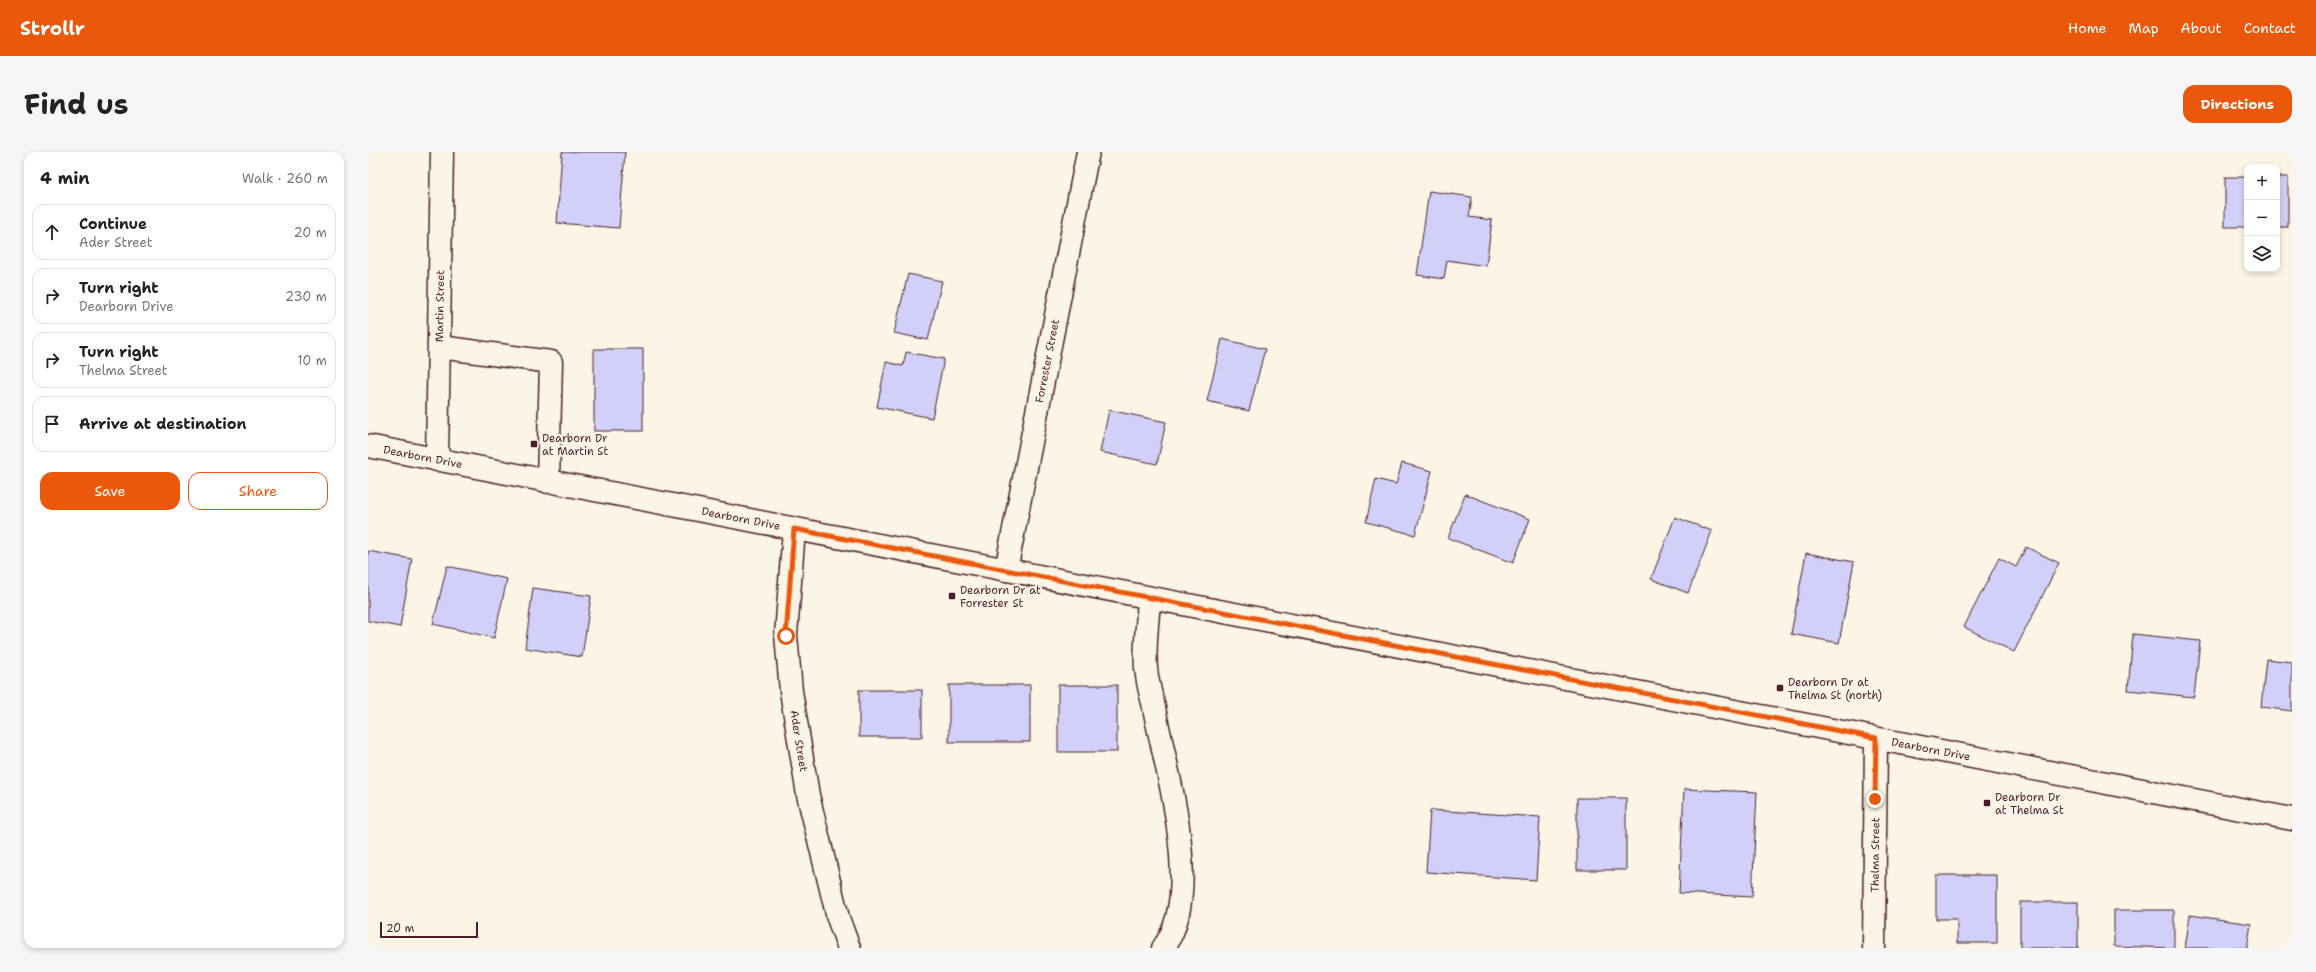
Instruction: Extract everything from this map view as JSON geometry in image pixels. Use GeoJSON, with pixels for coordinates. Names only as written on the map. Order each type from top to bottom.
{"type":"FeatureCollection","features":[{"type":"Feature","properties":{"kind":"street","name":"Martin Street"},"geometry":{"type":"LineString","coordinates":[[437,460],[442,152]]}},
{"type":"Feature","properties":{"kind":"street","name":"Forrester Street"},"geometry":{"type":"LineString","coordinates":[[1006,570],[1088,152]]}},
{"type":"Feature","properties":{"kind":"street"},"geometry":{"type":"LineString","coordinates":[[440,347],[551,362],[548,482]]}},
{"type":"Feature","properties":{"kind":"street","name":"Dearborn Drive"},"geometry":{"type":"LineString","coordinates":[[368,446],[2292,819]]}},
{"type":"Feature","properties":{"kind":"street","name":"Ader Street"},"geometry":{"type":"LineString","coordinates":[[794,529],[786,636],[791,691],[808,795],[838,918],[849,948]]}},
{"type":"Feature","properties":{"kind":"street"},"geometry":{"type":"LineString","coordinates":[[1149,598],[1146,668],[1178,825],[1182,882],[1180,910],[1169,940],[1163,948]]}},
{"type":"Feature","properties":{"kind":"street","name":"Thelma Street"},"geometry":{"type":"LineString","coordinates":[[1874,948],[1876,738]]}},
{"type":"Feature","properties":{"kind":"building"},"geometry":{"type":"Polygon","coordinates":[[[562,152],[625,152],[619,228],[557,223],[562,152]]]}},
{"type":"Feature","properties":{"kind":"building"},"geometry":{"type":"Polygon","coordinates":[[[2225,177],[2244,177],[2244,227],[2225,227],[2225,177]]]}},
{"type":"Feature","properties":{"kind":"building"},"geometry":{"type":"Polygon","coordinates":[[[2280,177],[2288,177],[2288,227],[2280,227],[2280,177]]]}},
{"type":"Feature","properties":{"kind":"building"},"geometry":{"type":"Polygon","coordinates":[[[1429,191],[1472,197],[1469,217],[1492,220],[1486,266],[1447,260],[1444,279],[1417,275],[1429,191]]]}},
{"type":"Feature","properties":{"kind":"building"},"geometry":{"type":"Polygon","coordinates":[[[908,274],[942,281],[928,340],[894,333],[908,274]]]}},
{"type":"Feature","properties":{"kind":"building"},"geometry":{"type":"Polygon","coordinates":[[[1222,339],[1265,349],[1249,411],[1207,401],[1222,339]]]}},
{"type":"Feature","properties":{"kind":"building"},"geometry":{"type":"Polygon","coordinates":[[[594,349],[643,349],[643,431],[594,431],[594,349]]]}},
{"type":"Feature","properties":{"kind":"building"},"geometry":{"type":"Polygon","coordinates":[[[906,352],[944,359],[932,418],[877,407],[886,362],[903,366],[906,352]]]}},
{"type":"Feature","properties":{"kind":"building"},"geometry":{"type":"Polygon","coordinates":[[[1109,410],[1166,422],[1157,464],[1100,452],[1109,410]]]}},
{"type":"Feature","properties":{"kind":"building"},"geometry":{"type":"Polygon","coordinates":[[[1402,463],[1432,471],[1415,535],[1366,522],[1376,479],[1396,484],[1402,463]]]}},
{"type":"Feature","properties":{"kind":"building"},"geometry":{"type":"Polygon","coordinates":[[[1465,494],[1530,519],[1513,563],[1448,538],[1465,494]]]}},
{"type":"Feature","properties":{"kind":"building"},"geometry":{"type":"Polygon","coordinates":[[[1675,517],[1712,531],[1688,593],[1651,579],[1675,517]]]}},
{"type":"Feature","properties":{"kind":"building"},"geometry":{"type":"Polygon","coordinates":[[[2026,547],[2059,563],[2014,652],[1964,627],[1999,558],[2016,567],[2026,547]]]}},
{"type":"Feature","properties":{"kind":"building"},"geometry":{"type":"Polygon","coordinates":[[[368,551],[412,559],[400,627],[368,621],[368,551]]]}},
{"type":"Feature","properties":{"kind":"building"},"geometry":{"type":"Polygon","coordinates":[[[1806,553],[1854,562],[1839,643],[1791,634],[1806,553]]]}},
{"type":"Feature","properties":{"kind":"building"},"geometry":{"type":"Polygon","coordinates":[[[447,566],[507,579],[494,638],[433,624],[447,566]]]}},
{"type":"Feature","properties":{"kind":"building"},"geometry":{"type":"Polygon","coordinates":[[[533,588],[591,596],[582,657],[525,648],[533,588]]]}},
{"type":"Feature","properties":{"kind":"building"},"geometry":{"type":"Polygon","coordinates":[[[2133,634],[2200,641],[2194,697],[2128,690],[2133,634]]]}},
{"type":"Feature","properties":{"kind":"building"},"geometry":{"type":"Polygon","coordinates":[[[2266,659],[2292,662],[2292,711],[2261,707],[2266,659]]]}},
{"type":"Feature","properties":{"kind":"building"},"geometry":{"type":"Polygon","coordinates":[[[949,685],[1030,685],[1030,742],[949,742],[949,685]]]}},
{"type":"Feature","properties":{"kind":"building"},"geometry":{"type":"Polygon","coordinates":[[[1058,685],[1117,685],[1117,752],[1058,752],[1058,685]]]}},
{"type":"Feature","properties":{"kind":"building"},"geometry":{"type":"Polygon","coordinates":[[[859,690],[922,690],[922,737],[859,737],[859,690]]]}},
{"type":"Feature","properties":{"kind":"building"},"geometry":{"type":"Polygon","coordinates":[[[1684,789],[1757,792],[1752,897],[1679,893],[1684,789]]]}},
{"type":"Feature","properties":{"kind":"building"},"geometry":{"type":"Polygon","coordinates":[[[1577,798],[1626,798],[1626,870],[1577,870],[1577,798]]]}},
{"type":"Feature","properties":{"kind":"building"},"geometry":{"type":"Polygon","coordinates":[[[1430,810],[1540,817],[1536,880],[1426,872],[1430,810]]]}},
{"type":"Feature","properties":{"kind":"building"},"geometry":{"type":"Polygon","coordinates":[[[1936,875],[1997,875],[1997,943],[1957,943],[1957,919],[1936,919],[1936,875]]]}},
{"type":"Feature","properties":{"kind":"building"},"geometry":{"type":"Polygon","coordinates":[[[2020,902],[2078,902],[2078,948],[2020,948],[2020,902]]]}},
{"type":"Feature","properties":{"kind":"building"},"geometry":{"type":"Polygon","coordinates":[[[2114,910],[2174,910],[2174,948],[2114,946],[2114,910]]]}},
{"type":"Feature","properties":{"kind":"building"},"geometry":{"type":"Polygon","coordinates":[[[2190,915],[2251,924],[2247,948],[2185,948],[2190,915]]]}},
{"type":"Feature","properties":{"kind":"place","name":"Dearborn Dr at Martin St"},"geometry":{"type":"Point","coordinates":[534,444]}},
{"type":"Feature","properties":{"kind":"place","name":"Dearborn Dr at Forrester St"},"geometry":{"type":"Point","coordinates":[952,596]}},
{"type":"Feature","properties":{"kind":"place","name":"Dearborn Dr at Thelma St (north)"},"geometry":{"type":"Point","coordinates":[1780,688]}},
{"type":"Feature","properties":{"kind":"place","name":"Dearborn Dr at Thelma St"},"geometry":{"type":"Point","coordinates":[1987,803]}},
{"type":"Feature","properties":{"kind":"route"},"geometry":{"type":"LineString","coordinates":[[786,636],[794,529],[1876,738],[1875,799]]}}]}
